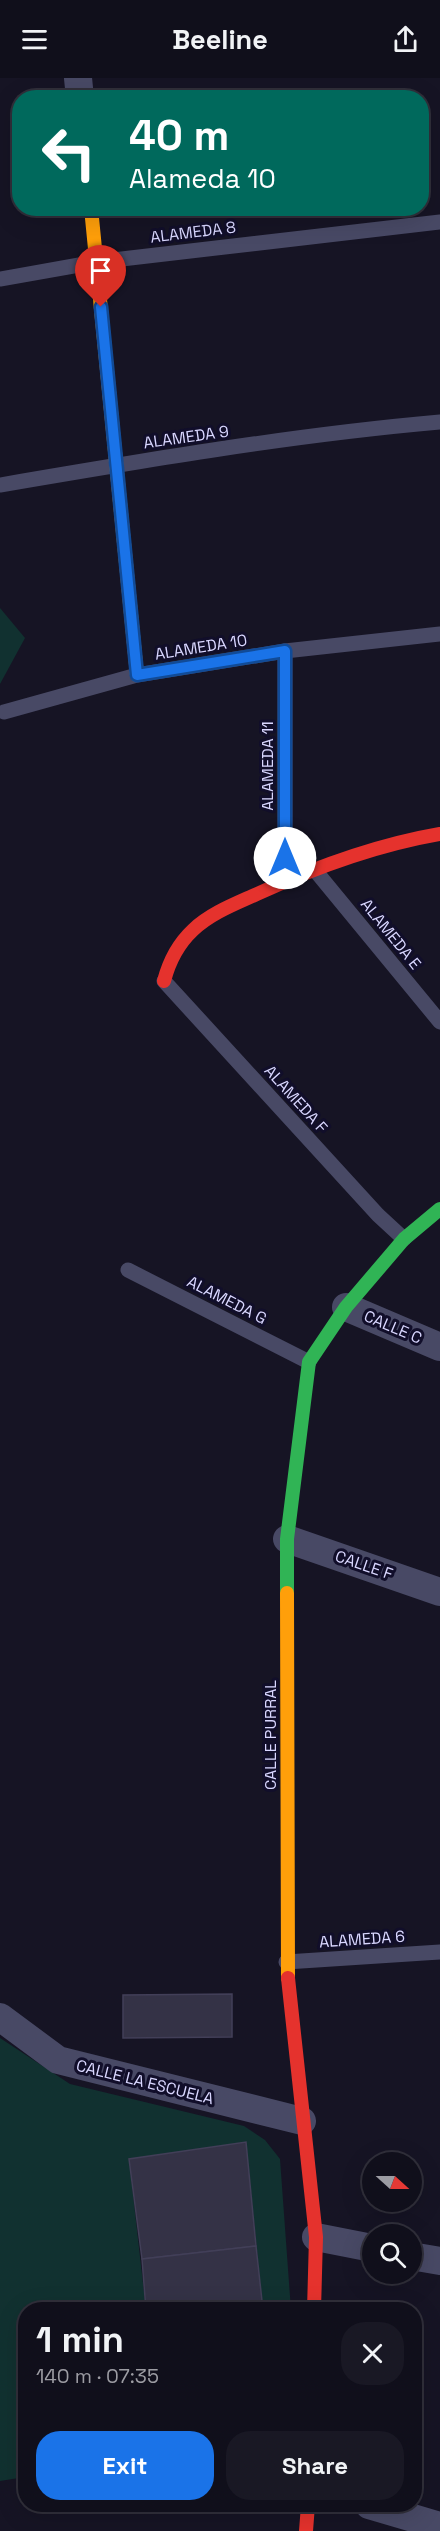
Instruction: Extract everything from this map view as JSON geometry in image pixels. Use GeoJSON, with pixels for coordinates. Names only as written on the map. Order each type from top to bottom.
{"type":"FeatureCollection","features":[{"type":"Feature","properties":{"kind":"street"},"geometry":{"type":"LineString","coordinates":[[92,216],[137,675]]}},
{"type":"Feature","properties":{"kind":"street"},"geometry":{"type":"LineString","coordinates":[[164,981],[168,965],[187,936],[220,911],[314,869],[421,837],[440,834]]}},
{"type":"Feature","properties":{"kind":"street","name":"CALLE PURRAL"},"geometry":{"type":"LineString","coordinates":[[314,2302],[316,2237],[286,1962],[287,1539],[309,1362],[346,1307],[404,1239],[440,1209]]}},
{"type":"Feature","properties":{"kind":"street","name":"CALLE C"},"geometry":{"type":"LineString","coordinates":[[346,1307],[440,1347]]}},
{"type":"Feature","properties":{"kind":"street","name":"CALLE F"},"geometry":{"type":"LineString","coordinates":[[287,1539],[440,1592]]}},
{"type":"Feature","properties":{"kind":"street","name":"CALLE LA ESCUELA"},"geometry":{"type":"LineString","coordinates":[[0,2017],[58,2060],[302,2121]]}},
{"type":"Feature","properties":{"kind":"street"},"geometry":{"type":"LineString","coordinates":[[316,2237],[362,2246]]}},
{"type":"Feature","properties":{"kind":"street"},"geometry":{"type":"LineString","coordinates":[[422,2258],[440,2261]]}},
{"type":"Feature","properties":{"kind":"street"},"geometry":{"type":"LineString","coordinates":[[306,2531],[307,2512]]}},
{"type":"Feature","properties":{"kind":"street"},"geometry":{"type":"LineString","coordinates":[[393,2512],[440,2526]]}},
{"type":"Feature","properties":{"kind":"lane","name":"ALAMEDA 8"},"geometry":{"type":"LineString","coordinates":[[0,279],[96,262],[440,222]]}},
{"type":"Feature","properties":{"kind":"lane","name":"ALAMEDA 9"},"geometry":{"type":"LineString","coordinates":[[0,485],[118,465],[377,427],[440,422]]}},
{"type":"Feature","properties":{"kind":"lane","name":"ALAMEDA 10"},"geometry":{"type":"LineString","coordinates":[[4,712],[137,675],[285,651],[440,634]]}},
{"type":"Feature","properties":{"kind":"lane","name":"ALAMEDA 11"},"geometry":{"type":"LineString","coordinates":[[285,651],[285,881]]}},
{"type":"Feature","properties":{"kind":"lane","name":"ALAMEDA E"},"geometry":{"type":"LineString","coordinates":[[314,869],[440,1022]]}},
{"type":"Feature","properties":{"kind":"lane","name":"ALAMEDA F"},"geometry":{"type":"LineString","coordinates":[[164,981],[378,1215],[404,1239]]}},
{"type":"Feature","properties":{"kind":"lane","name":"ALAMEDA G"},"geometry":{"type":"LineString","coordinates":[[128,1270],[309,1362]]}},
{"type":"Feature","properties":{"kind":"lane","name":"ALAMEDA 6"},"geometry":{"type":"LineString","coordinates":[[286,1962],[440,1952]]}},
{"type":"Feature","properties":{"kind":"green space"},"geometry":{"type":"Polygon","coordinates":[[[0,608],[25,638],[0,684],[0,608]]]}},
{"type":"Feature","properties":{"kind":"green space"},"geometry":{"type":"Polygon","coordinates":[[[0,2038],[70,2084],[244,2126],[265,2140],[280,2159],[290,2302],[262,2302],[246,2142],[129,2159],[145,2302],[18,2302],[18,2478],[0,2481],[0,2038]]]}},
{"type":"Feature","properties":{"kind":"building"},"geometry":{"type":"Polygon","coordinates":[[[232,1994],[232,2037],[123,2038],[123,1995],[232,1994]]]}},
{"type":"Feature","properties":{"kind":"building"},"geometry":{"type":"Polygon","coordinates":[[[246,2142],[256,2246],[142,2259],[129,2159],[246,2142]]]}},
{"type":"Feature","properties":{"kind":"building"},"geometry":{"type":"Polygon","coordinates":[[[256,2246],[262,2302],[145,2302],[142,2259],[256,2246]]]}},
{"type":"Feature","properties":{"kind":"traffic: fast"},"geometry":{"type":"LineString","coordinates":[[287,1593],[287,1539],[309,1362],[346,1307],[404,1239],[440,1209]]}},
{"type":"Feature","properties":{"kind":"traffic: slow"},"geometry":{"type":"LineString","coordinates":[[92,216],[137,675]]}},
{"type":"Feature","properties":{"kind":"traffic: slow"},"geometry":{"type":"LineString","coordinates":[[287,1593],[288,1978]]}},
{"type":"Feature","properties":{"kind":"traffic: jam"},"geometry":{"type":"LineString","coordinates":[[164,981],[171,960],[183,941],[200,924],[224,909],[279,884],[347,858],[393,844],[440,834]]}},
{"type":"Feature","properties":{"kind":"traffic: jam"},"geometry":{"type":"LineString","coordinates":[[288,1978],[316,2237],[314,2302]]}},
{"type":"Feature","properties":{"kind":"traffic: jam"},"geometry":{"type":"LineString","coordinates":[[306,2531],[307,2512]]}},
{"type":"Feature","properties":{"kind":"route"},"geometry":{"type":"LineString","coordinates":[[101,307],[137,675],[285,651],[285,858]]}}]}
